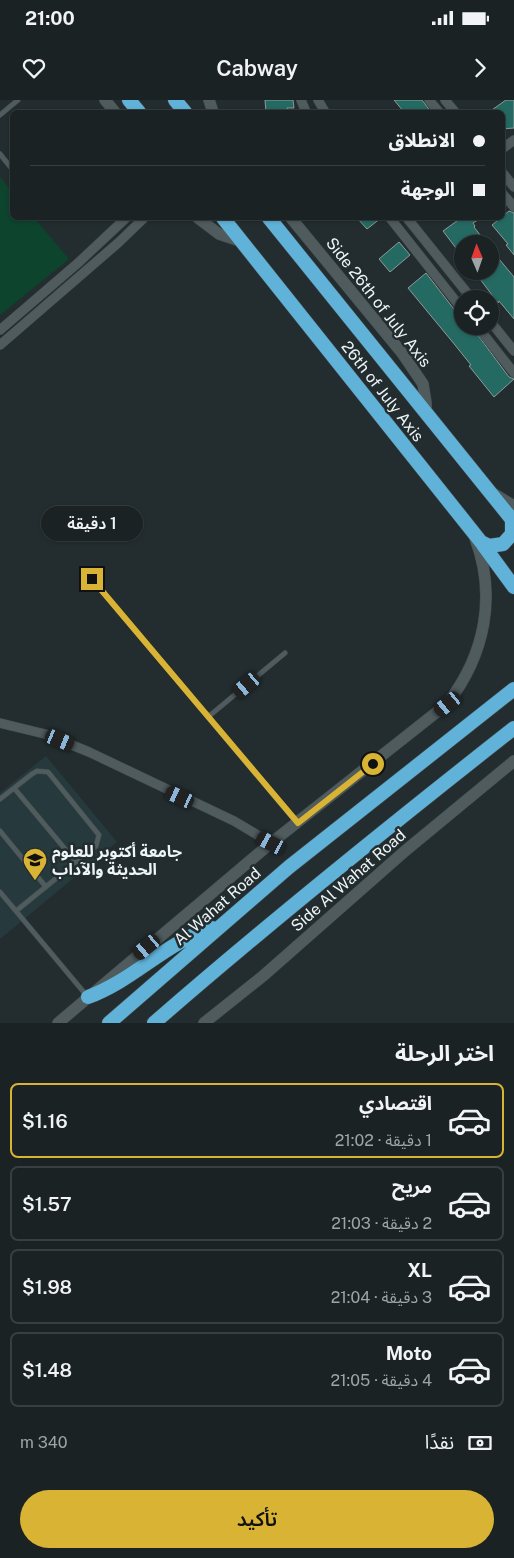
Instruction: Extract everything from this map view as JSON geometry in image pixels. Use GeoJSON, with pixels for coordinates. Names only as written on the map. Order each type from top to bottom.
{"type":"FeatureCollection","features":[{"type":"Feature","properties":{"kind":"highway"},"geometry":{"type":"LineString","coordinates":[[129,100],[137,110]]}},
{"type":"Feature","properties":{"kind":"highway"},"geometry":{"type":"LineString","coordinates":[[175,100],[183,110]]}},
{"type":"Feature","properties":{"kind":"highway","name":"26th of July Axis"},"geometry":{"type":"LineString","coordinates":[[225,220],[477,537],[514,587]]}},
{"type":"Feature","properties":{"kind":"highway","name":"26th of July Axis"},"geometry":{"type":"LineString","coordinates":[[271,220],[513,522]]}},
{"type":"Feature","properties":{"kind":"highway"},"geometry":{"type":"LineString","coordinates":[[477,537],[489,546],[503,544],[512,534],[513,522]]}},
{"type":"Feature","properties":{"kind":"highway"},"geometry":{"type":"LineString","coordinates":[[500,699],[514,680]]}},
{"type":"Feature","properties":{"kind":"highway","name":"Al Wahat Road"},"geometry":{"type":"LineString","coordinates":[[110,1023],[220,925],[359,810],[514,689]]}},
{"type":"Feature","properties":{"kind":"highway"},"geometry":{"type":"LineString","coordinates":[[154,1023],[422,800],[514,728]]}},
{"type":"Feature","properties":{"kind":"highway"},"geometry":{"type":"LineString","coordinates":[[88,997],[120,983],[186,939],[220,925]]}},
{"type":"Feature","properties":{"kind":"street"},"geometry":{"type":"LineString","coordinates":[[105,100],[113,110]]}},
{"type":"Feature","properties":{"kind":"street"},"geometry":{"type":"LineString","coordinates":[[429,100],[437,110]]}},
{"type":"Feature","properties":{"kind":"street"},"geometry":{"type":"LineString","coordinates":[[445,100],[453,110]]}},
{"type":"Feature","properties":{"kind":"street"},"geometry":{"type":"LineString","coordinates":[[505,176],[514,187]]}},
{"type":"Feature","properties":{"kind":"street"},"geometry":{"type":"LineString","coordinates":[[505,196],[514,207]]}},
{"type":"Feature","properties":{"kind":"street"},"geometry":{"type":"LineString","coordinates":[[0,330],[124,220]]}},
{"type":"Feature","properties":{"kind":"street"},"geometry":{"type":"LineString","coordinates":[[0,345],[142,220]]}},
{"type":"Feature","properties":{"kind":"street"},"geometry":{"type":"LineString","coordinates":[[201,220],[219,234],[243,242]]}},
{"type":"Feature","properties":{"kind":"street","name":"Side 26th of July Axis"},"geometry":{"type":"LineString","coordinates":[[293,220],[402,353],[422,384],[426,414]]}},
{"type":"Feature","properties":{"kind":"street"},"geometry":{"type":"LineString","coordinates":[[392,220],[454,299]]}},
{"type":"Feature","properties":{"kind":"street"},"geometry":{"type":"LineString","coordinates":[[409,220],[465,290]]}},
{"type":"Feature","properties":{"kind":"street"},"geometry":{"type":"LineString","coordinates":[[111,232],[118,243]]}},
{"type":"Feature","properties":{"kind":"street"},"geometry":{"type":"LineString","coordinates":[[415,249],[425,241]]}},
{"type":"Feature","properties":{"kind":"street"},"geometry":{"type":"LineString","coordinates":[[499,332],[514,351]]}},
{"type":"Feature","properties":{"kind":"street"},"geometry":{"type":"LineString","coordinates":[[483,335],[514,373]]}},
{"type":"Feature","properties":{"kind":"street"},"geometry":{"type":"LineString","coordinates":[[489,491],[514,506]]}},
{"type":"Feature","properties":{"kind":"street"},"geometry":{"type":"LineString","coordinates":[[58,1023],[271,843],[448,704],[466,676],[479,646],[486,613],[485,580],[477,537]]}},
{"type":"Feature","properties":{"kind":"street"},"geometry":{"type":"LineString","coordinates":[[0,723],[45,734],[88,752],[234,821],[271,843]]}},
{"type":"Feature","properties":{"kind":"street","name":"Side Al Wahat Road"},"geometry":{"type":"LineString","coordinates":[[204,1023],[263,976],[405,851],[514,761]]}},
{"type":"Feature","properties":{"kind":"lane"},"geometry":{"type":"LineString","coordinates":[[0,115],[18,100]]}},
{"type":"Feature","properties":{"kind":"lane"},"geometry":{"type":"LineString","coordinates":[[0,154],[10,166]]}},
{"type":"Feature","properties":{"kind":"lane"},"geometry":{"type":"LineString","coordinates":[[92,579],[298,823]]}},
{"type":"Feature","properties":{"kind":"lane"},"geometry":{"type":"LineString","coordinates":[[208,717],[285,652]]}},
{"type":"Feature","properties":{"kind":"lane"},"geometry":{"type":"LineString","coordinates":[[0,799],[37,771],[42,770],[53,775],[99,835],[96,846],[16,912]]}},
{"type":"Feature","properties":{"kind":"lane"},"geometry":{"type":"LineString","coordinates":[[14,788],[76,862]]}},
{"type":"Feature","properties":{"kind":"lane"},"geometry":{"type":"LineString","coordinates":[[0,831],[46,887]]}},
{"type":"Feature","properties":{"kind":"lane"},"geometry":{"type":"LineString","coordinates":[[0,892],[88,997]]}},
{"type":"Feature","properties":{"kind":"shaded area","name":"جامعة أكتوبر للعلوم الحديثة والآداب"},"geometry":{"type":"Polygon","coordinates":[[[46,756],[117,842],[0,939],[0,793],[46,756]]]}},
{"type":"Feature","properties":{"kind":"green space"},"geometry":{"type":"Polygon","coordinates":[[[0,177],[10,190],[10,220],[36,220],[69,259],[0,315],[0,177]]]}},
{"type":"Feature","properties":{"kind":"building"},"geometry":{"type":"Polygon","coordinates":[[[265,100],[293,100],[294,108],[266,110],[265,100]]]}},
{"type":"Feature","properties":{"kind":"building"},"geometry":{"type":"Polygon","coordinates":[[[394,100],[422,100],[430,110],[402,110],[394,100]]]}},
{"type":"Feature","properties":{"kind":"building"},"geometry":{"type":"Polygon","coordinates":[[[506,100],[514,100],[514,128],[505,129],[505,110],[492,110],[506,100]]]}},
{"type":"Feature","properties":{"kind":"building"},"geometry":{"type":"Polygon","coordinates":[[[509,211],[514,213],[514,255],[506,245],[508,244],[492,225],[498,220],[505,220],[505,214],[509,211]]]}},
{"type":"Feature","properties":{"kind":"building"},"geometry":{"type":"Polygon","coordinates":[[[359,220],[378,220],[367,229],[359,220]]]}},
{"type":"Feature","properties":{"kind":"building"},"geometry":{"type":"Polygon","coordinates":[[[458,220],[478,220],[473,223],[480,235],[454,235],[454,245],[443,231],[458,220]]]}},
{"type":"Feature","properties":{"kind":"building"},"geometry":{"type":"Polygon","coordinates":[[[399,242],[410,255],[390,272],[379,259],[399,242]]]}},
{"type":"Feature","properties":{"kind":"building"},"geometry":{"type":"Polygon","coordinates":[[[499,259],[514,277],[514,319],[499,301],[499,290],[488,290],[481,280],[499,280],[499,259]]]}},
{"type":"Feature","properties":{"kind":"building"},"geometry":{"type":"Polygon","coordinates":[[[426,273],[454,309],[454,335],[478,335],[509,377],[514,379],[494,397],[469,366],[471,365],[408,288],[426,273]]]}},
{"type":"Feature","properties":{"kind":"place","name":"جامعة أكتوبر للعلوم الحديثة والآداب"},"geometry":{"type":"Point","coordinates":[35,881]}},
{"type":"Feature","properties":{"kind":"route"},"geometry":{"type":"LineString","coordinates":[[92,579],[298,823],[373,764]]}}]}
